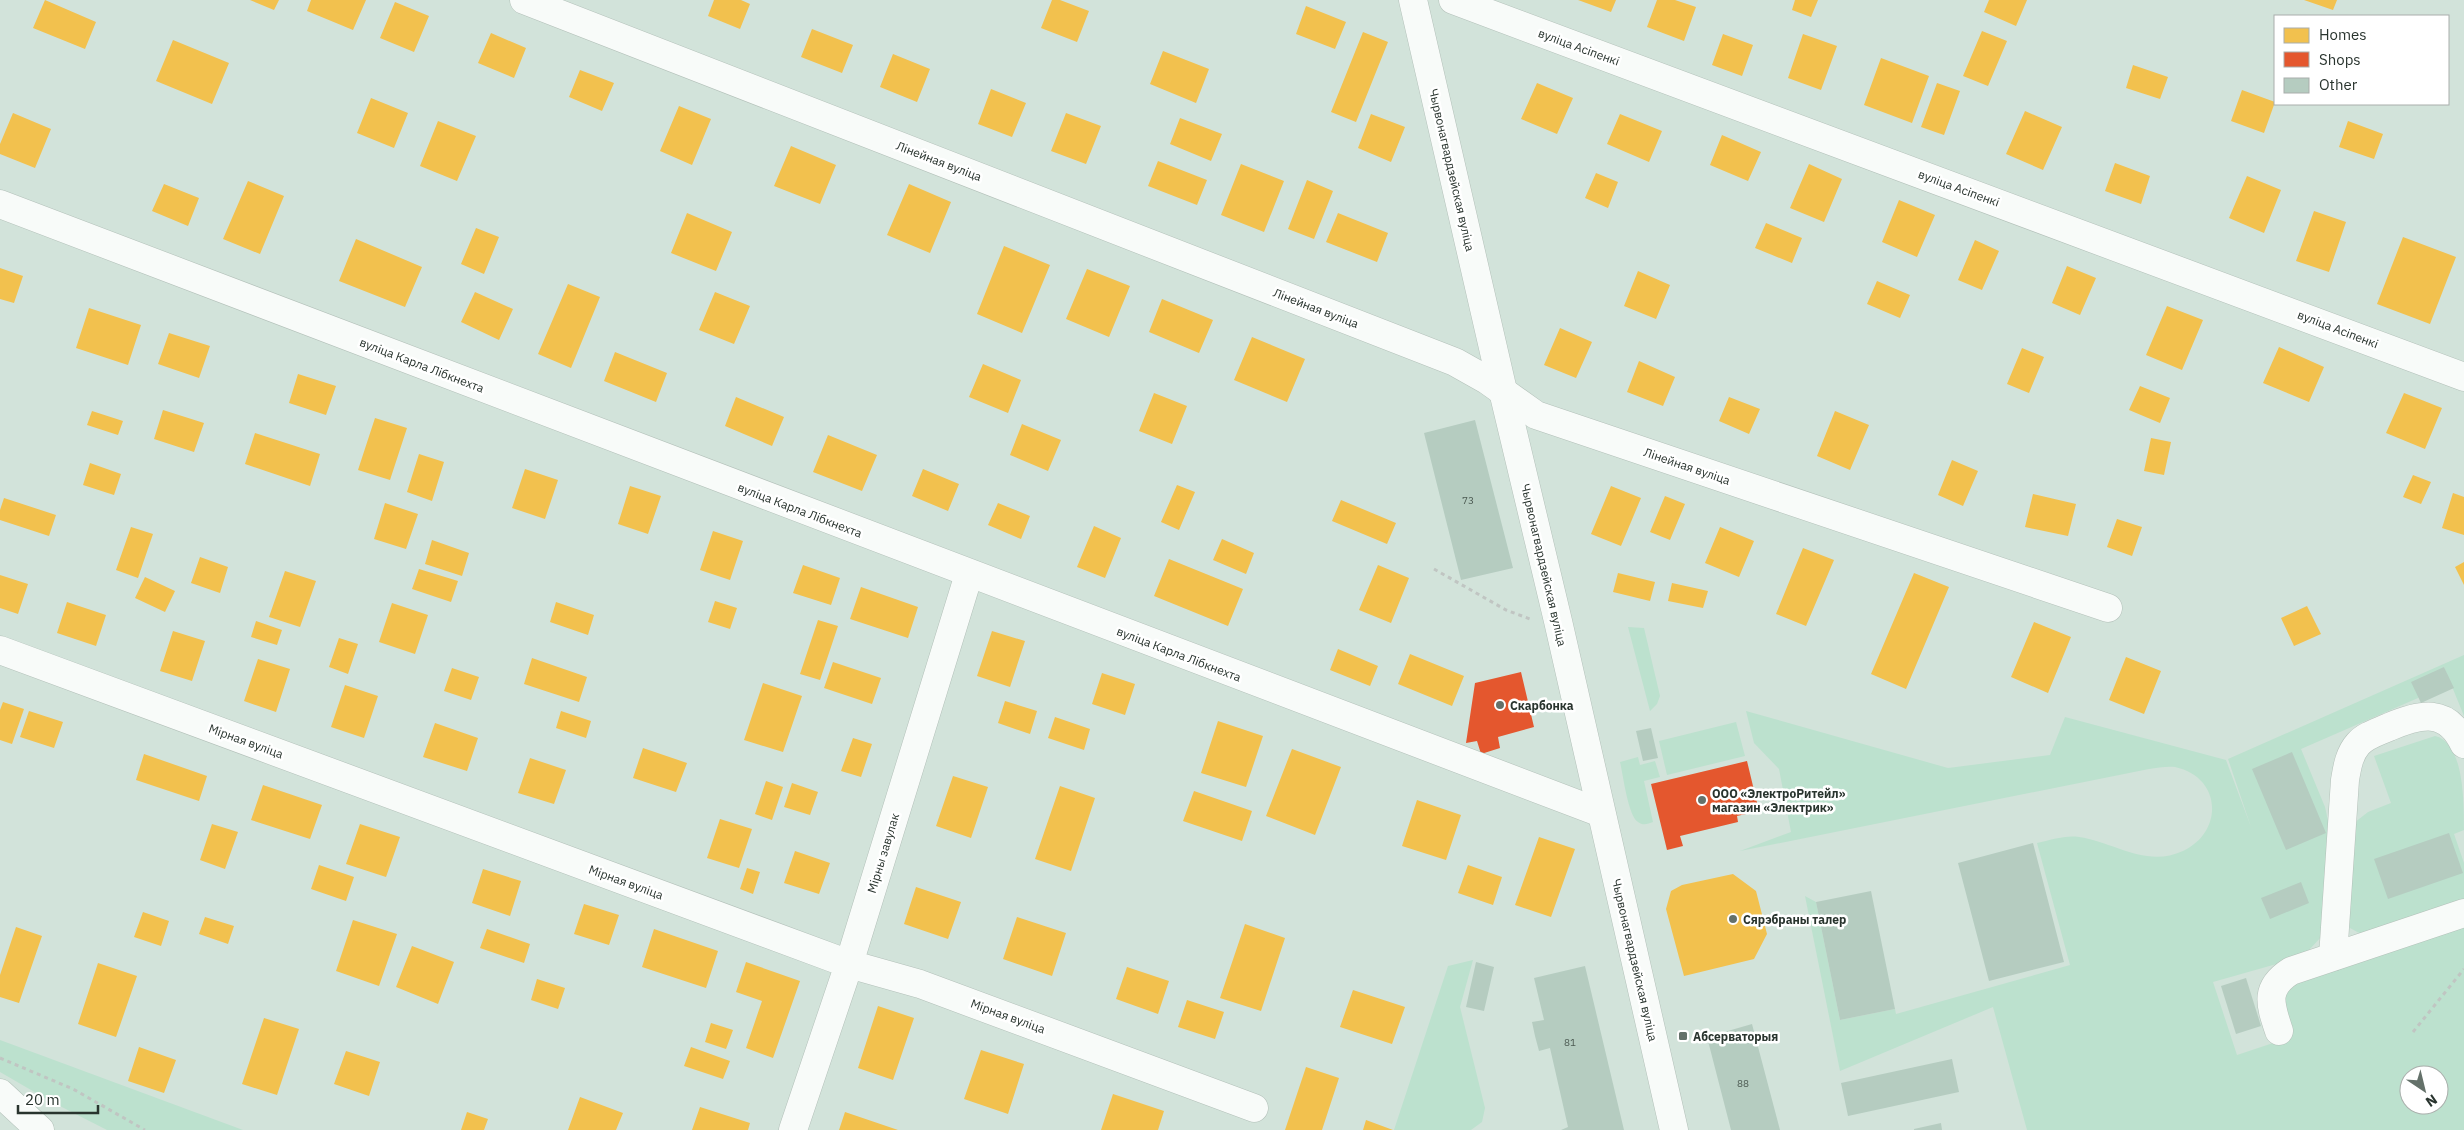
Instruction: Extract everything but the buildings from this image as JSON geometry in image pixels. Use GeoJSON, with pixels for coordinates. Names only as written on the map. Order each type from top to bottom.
{"type":"FeatureCollection","features":[{"type":"Feature","properties":{"kind":"street","name":"Лінейная вуліца"},"geometry":{"type":"LineString","coordinates":[[524,0],[1455,362],[1503,391],[1536,415],[2108,608]]}},
{"type":"Feature","properties":{"kind":"street","name":"Чырвонагвардзейская вуліца"},"geometry":{"type":"LineString","coordinates":[[1413,0],[1558,620],[1674,1130]]}},
{"type":"Feature","properties":{"kind":"street","name":"вуліца Асіпенкі"},"geometry":{"type":"LineString","coordinates":[[1453,0],[2464,377]]}},
{"type":"Feature","properties":{"kind":"street","name":"вуліца Карла Лібкнехта"},"geometry":{"type":"LineString","coordinates":[[0,204],[1601,813]]}},
{"type":"Feature","properties":{"kind":"street","name":"Мірны завулак"},"geometry":{"type":"LineString","coordinates":[[792,1130],[849,964],[969,574]]}},
{"type":"Feature","properties":{"kind":"street","name":"Мірная вуліца"},"geometry":{"type":"LineString","coordinates":[[0,650],[849,964],[920,984],[1254,1108]]}},
{"type":"Feature","properties":{"kind":"street"},"geometry":{"type":"LineString","coordinates":[[2333,957],[2344,780],[2349,761],[2357,745],[2370,735],[2420,716],[2436,717],[2449,722],[2459,733],[2464,744]]}},
{"type":"Feature","properties":{"kind":"street"},"geometry":{"type":"LineString","coordinates":[[2279,1031],[2270,1000],[2273,987],[2280,978],[2292,971],[2464,913]]}},
{"type":"Feature","properties":{"kind":"street"},"geometry":{"type":"LineString","coordinates":[[0,1093],[40,1130]]}},
{"type":"Feature","properties":{"kind":"path"},"geometry":{"type":"LineString","coordinates":[[1434,569],[1506,610],[1533,620],[1558,620]]}},
{"type":"Feature","properties":{"kind":"path"},"geometry":{"type":"LineString","coordinates":[[2413,1032],[2464,970]]}},
{"type":"Feature","properties":{"kind":"path"},"geometry":{"type":"LineString","coordinates":[[0,1058],[73,1089],[145,1130]]}},
{"type":"Feature","properties":{"kind":"green space"},"geometry":{"type":"Polygon","coordinates":[[[1628,627],[1644,628],[1660,696],[1657,704],[1650,711],[1628,627]]]}},
{"type":"Feature","properties":{"kind":"green space"},"geometry":{"type":"Polygon","coordinates":[[[2464,655],[2464,716],[2444,667],[2418,698],[2301,749],[2325,807],[2330,830],[2322,936],[2309,950],[2291,960],[2213,982],[2237,1055],[2291,1037],[2282,1008],[2288,985],[2464,926],[2464,1130],[2027,1130],[1993,1007],[1840,1071],[1805,896],[1816,902],[1840,1020],[1895,1009],[1896,1014],[2070,965],[2037,843],[2063,837],[2079,837],[2130,852],[2156,857],[2183,851],[2196,842],[2206,831],[2211,819],[2212,806],[2209,793],[2202,782],[2191,773],[2175,767],[2149,769],[1740,851],[1791,832],[1779,769],[1754,743],[1746,711],[1948,768],[2050,755],[2065,717],[2226,760],[2251,827],[2228,759],[2464,655]]]}},
{"type":"Feature","properties":{"kind":"green space"},"geometry":{"type":"Polygon","coordinates":[[[1736,722],[1745,756],[1667,775],[1659,741],[1736,722]]]}},
{"type":"Feature","properties":{"kind":"green space"},"geometry":{"type":"Polygon","coordinates":[[[2435,736],[2445,741],[2452,749],[2460,775],[2464,804],[2464,830],[2454,834],[2464,863],[2464,902],[2361,934],[2350,928],[2347,921],[2354,823],[2368,812],[2391,803],[2374,756],[2435,736]]]}},
{"type":"Feature","properties":{"kind":"green space"},"geometry":{"type":"Polygon","coordinates":[[[1638,757],[1640,765],[1655,761],[1660,777],[1644,781],[1653,822],[1646,824],[1638,822],[1631,812],[1620,762],[1638,757]]]}},
{"type":"Feature","properties":{"kind":"green space"},"geometry":{"type":"Polygon","coordinates":[[[1473,960],[1460,1007],[1485,1108],[1482,1122],[1471,1130],[1394,1130],[1448,966],[1473,960]]]}},
{"type":"Feature","properties":{"kind":"green space"},"geometry":{"type":"Polygon","coordinates":[[[0,1040],[243,1130],[107,1130],[50,1101],[0,1072],[0,1040]]]}},
{"type":"Feature","properties":{"kind":"place","name":"Скарбонка"},"geometry":{"type":"Point","coordinates":[1500,705]}},
{"type":"Feature","properties":{"kind":"place","name":"ООО «ЭлектроРитейл» магазин «Электрик»"},"geometry":{"type":"Point","coordinates":[1702,800]}},
{"type":"Feature","properties":{"kind":"place","name":"Сярэбраны талер"},"geometry":{"type":"Point","coordinates":[1733,919]}},
{"type":"Feature","properties":{"kind":"place","name":"Абсерваторыя"},"geometry":{"type":"Point","coordinates":[1683,1036]}}]}
